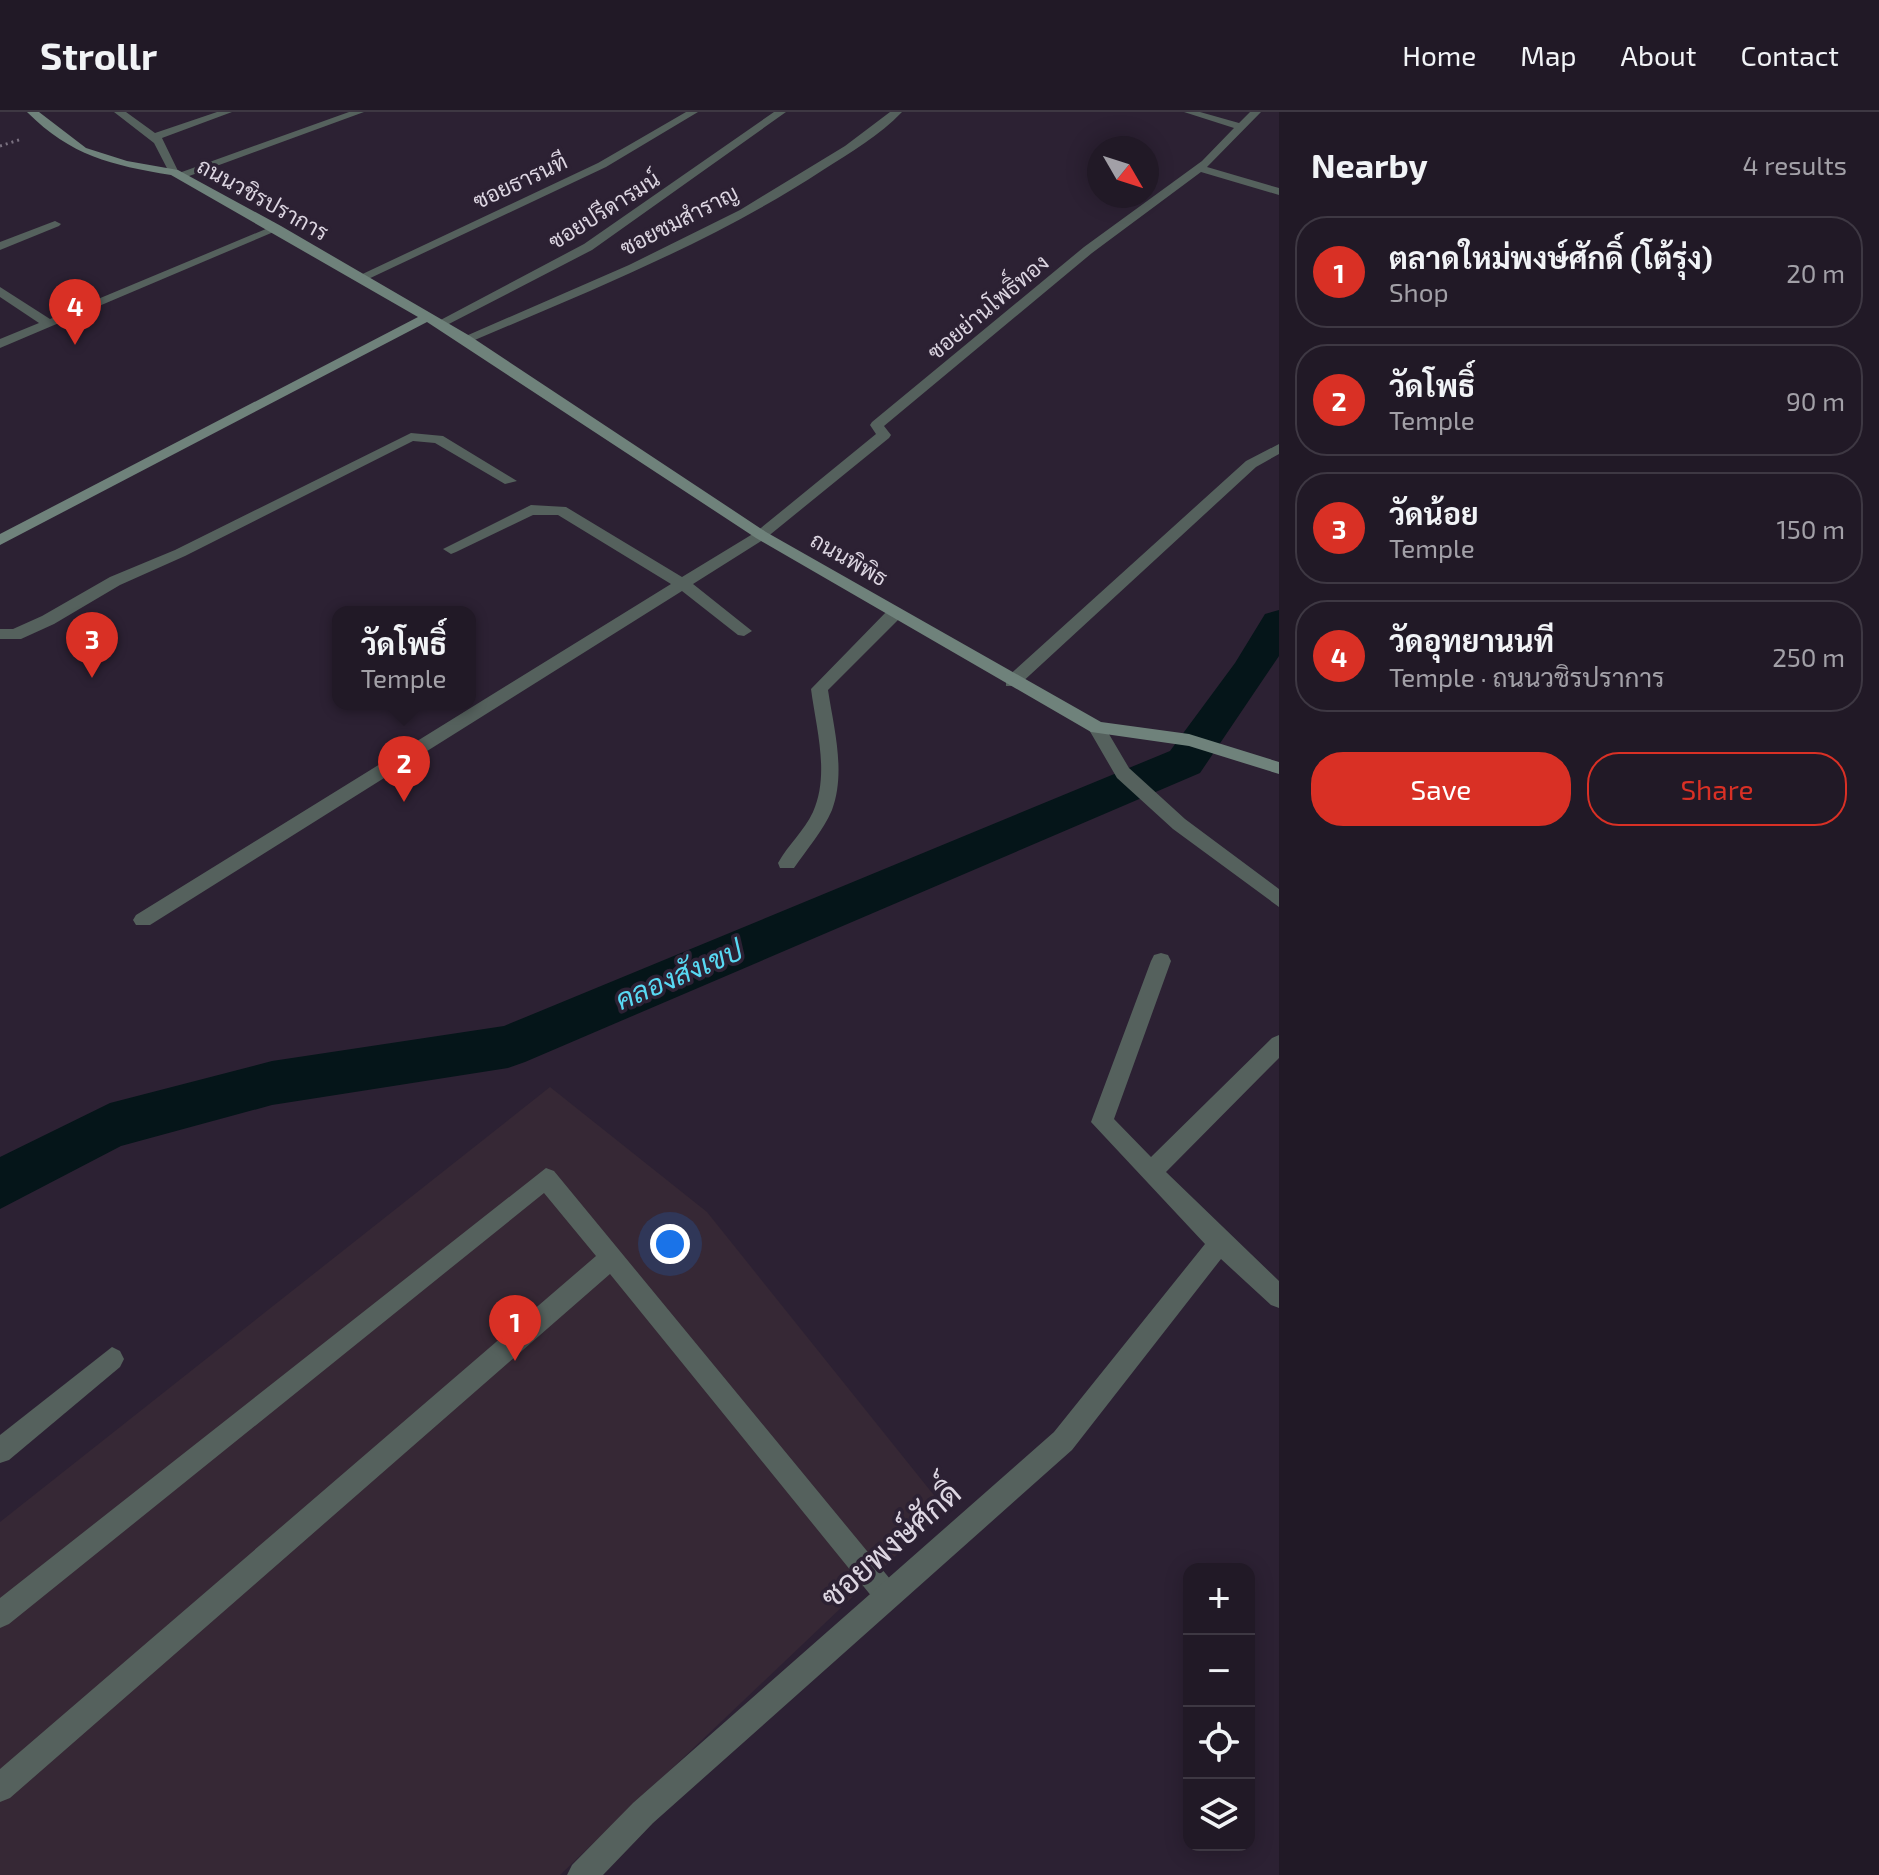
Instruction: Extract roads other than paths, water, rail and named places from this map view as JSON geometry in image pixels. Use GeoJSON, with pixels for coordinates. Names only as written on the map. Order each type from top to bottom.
{"type":"FeatureCollection","features":[{"type":"Feature","properties":{"kind":"street","name":"ถนนวชิรปราการ"},"geometry":{"type":"LineString","coordinates":[[32,112],[82,150],[125,164],[177,174],[277,228],[433,320]]}},
{"type":"Feature","properties":{"kind":"street"},"geometry":{"type":"LineString","coordinates":[[119,112],[154,137],[177,174],[359,112]]}},
{"type":"Feature","properties":{"kind":"street"},"geometry":{"type":"LineString","coordinates":[[154,137],[227,112]]}},
{"type":"Feature","properties":{"kind":"street","name":"ซอยธารนที"},"geometry":{"type":"LineString","coordinates":[[360,278],[602,165],[693,112]]}},
{"type":"Feature","properties":{"kind":"street","name":"ซอยปรีดารมน์"},"geometry":{"type":"LineString","coordinates":[[433,320],[588,247],[781,112]]}},
{"type":"Feature","properties":{"kind":"street","name":"ซอยชมสำราญ"},"geometry":{"type":"LineString","coordinates":[[465,339],[627,270],[714,227],[867,136],[897,112]]}},
{"type":"Feature","properties":{"kind":"street"},"geometry":{"type":"LineString","coordinates":[[1189,112],[1242,127]]}},
{"type":"Feature","properties":{"kind":"street","name":"ซอยย่านโพธิ์ทอง"},"geometry":{"type":"LineString","coordinates":[[761,535],[884,435],[877,425],[1088,250],[1198,168],[1256,112]]}},
{"type":"Feature","properties":{"kind":"street"},"geometry":{"type":"LineString","coordinates":[[1198,168],[1279,192]]}},
{"type":"Feature","properties":{"kind":"street"},"geometry":{"type":"LineString","coordinates":[[0,246],[55,224]]}},
{"type":"Feature","properties":{"kind":"street"},"geometry":{"type":"LineString","coordinates":[[0,344],[46,322],[277,228]]}},
{"type":"Feature","properties":{"kind":"street"},"geometry":{"type":"LineString","coordinates":[[0,291],[46,322]]}},
{"type":"Feature","properties":{"kind":"street"},"geometry":{"type":"LineString","coordinates":[[0,540],[433,320]]}},
{"type":"Feature","properties":{"kind":"street","name":"ถนนพิพิธ"},"geometry":{"type":"LineString","coordinates":[[433,320],[761,535],[1012,682],[1097,728],[1189,740],[1278,764]]}},
{"type":"Feature","properties":{"kind":"street"},"geometry":{"type":"LineString","coordinates":[[0,634],[15,635],[48,620],[115,581],[180,553],[411,437],[438,439],[510,481]]}},
{"type":"Feature","properties":{"kind":"street"},"geometry":{"type":"LineString","coordinates":[[1012,682],[1251,464],[1279,448]]}},
{"type":"Feature","properties":{"kind":"street"},"geometry":{"type":"LineString","coordinates":[[451,549],[531,510],[561,510],[682,584],[744,631]]}},
{"type":"Feature","properties":{"kind":"street"},"geometry":{"type":"LineString","coordinates":[[143,920],[761,535]]}},
{"type":"Feature","properties":{"kind":"street"},"geometry":{"type":"LineString","coordinates":[[787,863],[821,812],[827,792],[829,759],[819,689],[895,613]]}},
{"type":"Feature","properties":{"kind":"street"},"geometry":{"type":"LineString","coordinates":[[1097,728],[1123,773],[1179,824],[1279,899]]}},
{"type":"Feature","properties":{"kind":"street"},"geometry":{"type":"LineString","coordinates":[[1161,961],[1102,1122],[1220,1243],[1279,1297]]}},
{"type":"Feature","properties":{"kind":"street"},"geometry":{"type":"LineString","coordinates":[[1151,1172],[1279,1044]]}},
{"type":"Feature","properties":{"kind":"street"},"geometry":{"type":"LineString","coordinates":[[0,1615],[546,1178],[886,1594]]}},
{"type":"Feature","properties":{"kind":"street","name":"ซอยพงษ์ศักดิ์"},"geometry":{"type":"LineString","coordinates":[[582,1875],[643,1813],[886,1594],[1063,1441],[1220,1243]]}},
{"type":"Feature","properties":{"kind":"street"},"geometry":{"type":"LineString","coordinates":[[0,1788],[610,1259]]}},
{"type":"Feature","properties":{"kind":"street"},"geometry":{"type":"LineString","coordinates":[[0,1451],[112,1359]]}},
{"type":"Feature","properties":{"kind":"waterway","name":"คลองสังเขป"},"geometry":{"type":"LineString","coordinates":[[0,1184],[110,1126],[272,1083],[508,1047],[1109,796],[1185,762],[1249,673],[1279,623]]}},
{"type":"Feature","properties":{"kind":"place","name":"วัดอุทยานนที"},"geometry":{"type":"Point","coordinates":[75,345]}},
{"type":"Feature","properties":{"kind":"place","name":"วัดน้อย"},"geometry":{"type":"Point","coordinates":[92,678]}},
{"type":"Feature","properties":{"kind":"place","name":"วัดโพธิ์"},"geometry":{"type":"Point","coordinates":[404,802]}},
{"type":"Feature","properties":{"kind":"place","name":"ตลาดใหม่พงษ์ศักดิ์ (โต้รุ่ง)"},"geometry":{"type":"Point","coordinates":[515,1361]}}]}
